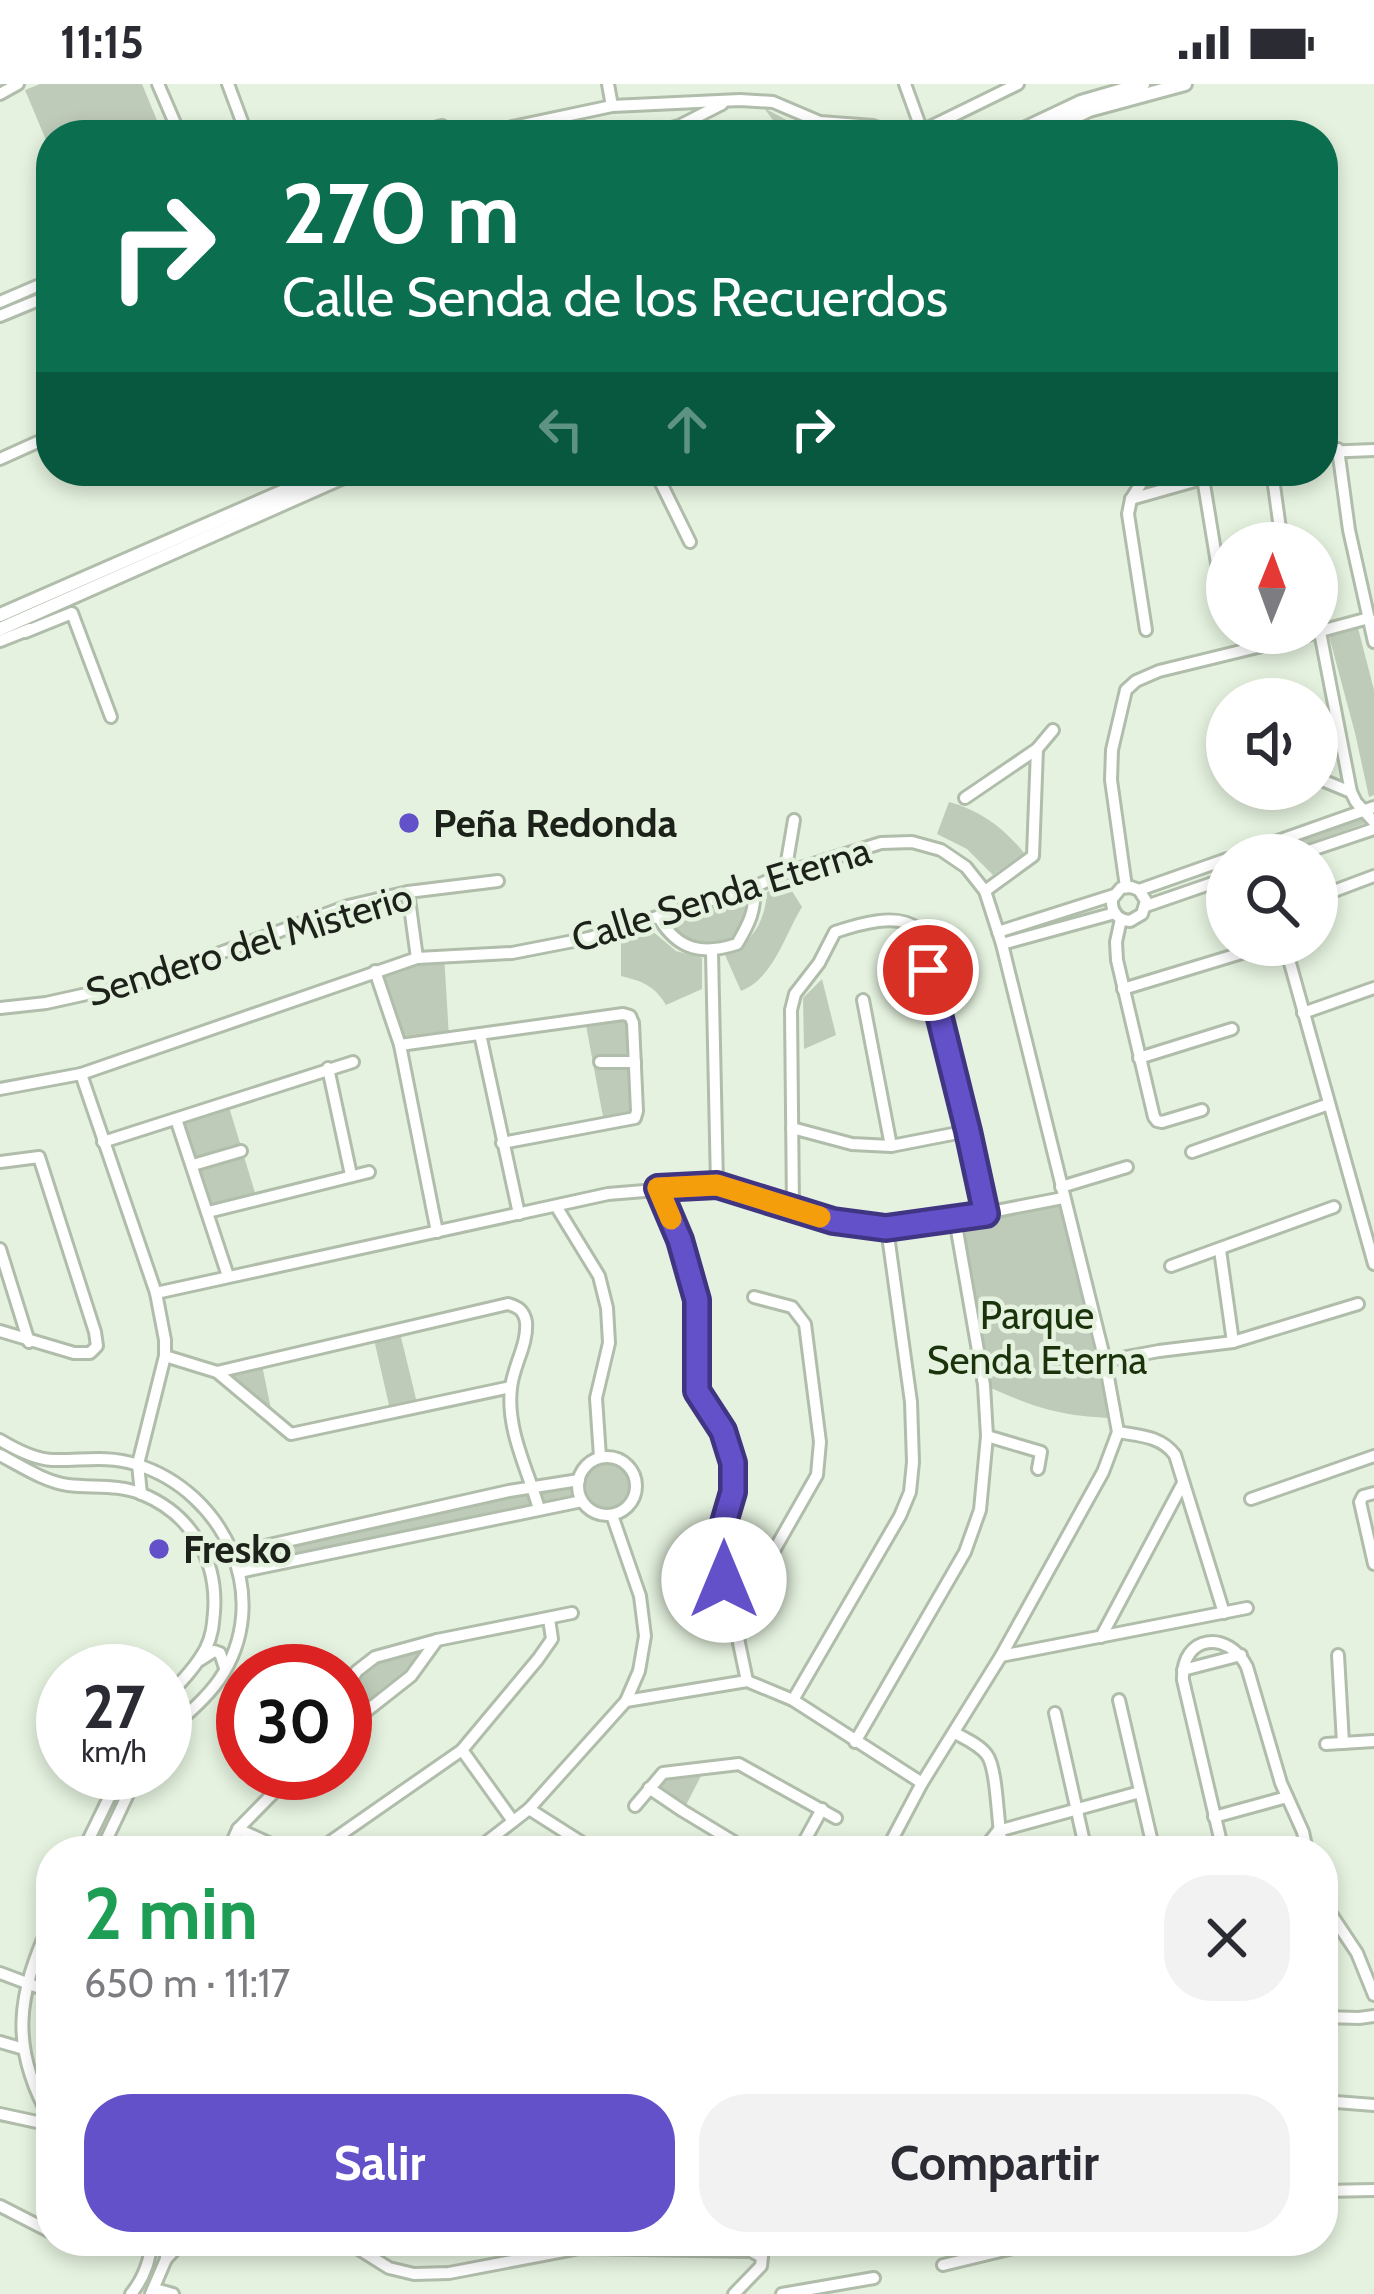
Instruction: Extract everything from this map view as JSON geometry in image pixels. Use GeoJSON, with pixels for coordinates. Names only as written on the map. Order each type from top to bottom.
{"type":"FeatureCollection","features":[{"type":"Feature","properties":{"kind":"main road"},"geometry":{"type":"LineString","coordinates":[[1043,120],[1081,102],[1143,84]]}},
{"type":"Feature","properties":{"kind":"main road"},"geometry":{"type":"LineString","coordinates":[[1068,120],[1185,84]]}},
{"type":"Feature","properties":{"kind":"main road"},"geometry":{"type":"LineString","coordinates":[[0,615],[296,486]]}},
{"type":"Feature","properties":{"kind":"main road"},"geometry":{"type":"LineString","coordinates":[[0,629],[323,486]]}},
{"type":"Feature","properties":{"kind":"street"},"geometry":{"type":"LineString","coordinates":[[0,94],[18,84]]}},
{"type":"Feature","properties":{"kind":"street"},"geometry":{"type":"LineString","coordinates":[[158,84],[174,120]]}},
{"type":"Feature","properties":{"kind":"street"},"geometry":{"type":"LineString","coordinates":[[228,84],[242,120]]}},
{"type":"Feature","properties":{"kind":"street"},"geometry":{"type":"LineString","coordinates":[[608,84],[612,106]]}},
{"type":"Feature","properties":{"kind":"street"},"geometry":{"type":"LineString","coordinates":[[905,84],[918,120]]}},
{"type":"Feature","properties":{"kind":"street"},"geometry":{"type":"LineString","coordinates":[[944,120],[1018,84]]}},
{"type":"Feature","properties":{"kind":"street"},"geometry":{"type":"LineString","coordinates":[[546,120],[612,106],[740,100],[773,102],[815,120]]}},
{"type":"Feature","properties":{"kind":"street"},"geometry":{"type":"LineString","coordinates":[[691,120],[725,103]]}},
{"type":"Feature","properties":{"kind":"street"},"geometry":{"type":"LineString","coordinates":[[0,302],[36,286]]}},
{"type":"Feature","properties":{"kind":"street"},"geometry":{"type":"LineString","coordinates":[[0,316],[36,301]]}},
{"type":"Feature","properties":{"kind":"street"},"geometry":{"type":"LineString","coordinates":[[0,459],[36,443]]}},
{"type":"Feature","properties":{"kind":"street"},"geometry":{"type":"LineString","coordinates":[[1338,449],[1374,450]]}},
{"type":"Feature","properties":{"kind":"street"},"geometry":{"type":"LineString","coordinates":[[1338,456],[1374,642]]}},
{"type":"Feature","properties":{"kind":"street"},"geometry":{"type":"LineString","coordinates":[[662,486],[690,542]]}},
{"type":"Feature","properties":{"kind":"street"},"geometry":{"type":"LineString","coordinates":[[1139,486],[1128,514],[1146,630]]}},
{"type":"Feature","properties":{"kind":"street"},"geometry":{"type":"LineString","coordinates":[[1131,499],[1176,486]]}},
{"type":"Feature","properties":{"kind":"street"},"geometry":{"type":"LineString","coordinates":[[1204,486],[1210,522]]}},
{"type":"Feature","properties":{"kind":"street"},"geometry":{"type":"LineString","coordinates":[[1274,486],[1279,522]]}},
{"type":"Feature","properties":{"kind":"street"},"geometry":{"type":"LineString","coordinates":[[25,632],[50,619],[64,601]]}},
{"type":"Feature","properties":{"kind":"street"},"geometry":{"type":"LineString","coordinates":[[0,641],[72,613],[111,717]]}},
{"type":"Feature","properties":{"kind":"street"},"geometry":{"type":"LineString","coordinates":[[1338,626],[1369,618]]}},
{"type":"Feature","properties":{"kind":"street"},"geometry":{"type":"LineString","coordinates":[[1146,906],[1145,897],[1133,888],[1111,764],[1126,690],[1159,671],[1227,654]]}},
{"type":"Feature","properties":{"kind":"street"},"geometry":{"type":"LineString","coordinates":[[1316,654],[1351,792]]}},
{"type":"Feature","properties":{"kind":"street"},"geometry":{"type":"LineString","coordinates":[[964,798],[1037,748],[1053,730]]}},
{"type":"Feature","properties":{"kind":"street"},"geometry":{"type":"LineString","coordinates":[[985,891],[1034,856],[1037,748]]}},
{"type":"Feature","properties":{"kind":"street"},"geometry":{"type":"LineString","coordinates":[[1338,787],[1369,809],[1374,825],[1338,839]]}},
{"type":"Feature","properties":{"kind":"street"},"geometry":{"type":"LineString","coordinates":[[1298,834],[1369,809]]}},
{"type":"Feature","properties":{"kind":"street"},"geometry":{"type":"LineString","coordinates":[[785,874],[794,820]]}},
{"type":"Feature","properties":{"kind":"street","name":"Calle Senda Eterna"},"geometry":{"type":"LineString","coordinates":[[0,1089],[81,1074],[417,958],[512,953],[589,938],[881,843],[911,842],[941,850],[966,867],[985,891],[1000,938],[1105,1361],[1118,1432]]}},
{"type":"Feature","properties":{"kind":"street"},"geometry":{"type":"LineString","coordinates":[[1000,938],[1071,908],[1206,865]]}},
{"type":"Feature","properties":{"kind":"street"},"geometry":{"type":"LineString","coordinates":[[1338,890],[1374,876]]}},
{"type":"Feature","properties":{"kind":"street","name":"Sendero del Misterio"},"geometry":{"type":"LineString","coordinates":[[0,1008],[141,982],[348,906],[408,892],[498,881]]}},
{"type":"Feature","properties":{"kind":"street"},"geometry":{"type":"LineString","coordinates":[[1000,938],[1118,916],[1130,921],[1146,906],[1206,885]]}},
{"type":"Feature","properties":{"kind":"street"},"geometry":{"type":"LineString","coordinates":[[659,918],[686,946],[712,952],[737,944],[751,921],[754,887]]}},
{"type":"Feature","properties":{"kind":"street"},"geometry":{"type":"LineString","coordinates":[[408,892],[417,958]]}},
{"type":"Feature","properties":{"kind":"street"},"geometry":{"type":"LineString","coordinates":[[1114,895],[1123,989],[1154,1117],[1168,1121],[1202,1110]]}},
{"type":"Feature","properties":{"kind":"street"},"geometry":{"type":"LineString","coordinates":[[1071,908],[1076,923]]}},
{"type":"Feature","properties":{"kind":"street"},"geometry":{"type":"LineString","coordinates":[[793,1208],[792,999],[836,932],[899,920],[918,929],[986,1214]]}},
{"type":"Feature","properties":{"kind":"street"},"geometry":{"type":"LineString","coordinates":[[712,952],[717,1185]]}},
{"type":"Feature","properties":{"kind":"street"},"geometry":{"type":"LineString","coordinates":[[1123,989],[1206,964]]}},
{"type":"Feature","properties":{"kind":"street"},"geometry":{"type":"LineString","coordinates":[[1291,966],[1371,1239],[1374,1264]]}},
{"type":"Feature","properties":{"kind":"street"},"geometry":{"type":"LineString","coordinates":[[375,970],[400,1045],[437,1232]]}},
{"type":"Feature","properties":{"kind":"street"},"geometry":{"type":"LineString","coordinates":[[1304,1013],[1374,988]]}},
{"type":"Feature","properties":{"kind":"street"},"geometry":{"type":"LineString","coordinates":[[863,1000],[891,1147]]}},
{"type":"Feature","properties":{"kind":"street"},"geometry":{"type":"LineString","coordinates":[[400,1045],[627,1015],[633,1023],[635,1062],[637,1112],[632,1119],[502,1143]]}},
{"type":"Feature","properties":{"kind":"street"},"geometry":{"type":"LineString","coordinates":[[1139,1058],[1232,1029]]}},
{"type":"Feature","properties":{"kind":"street"},"geometry":{"type":"LineString","coordinates":[[479,1034],[519,1214]]}},
{"type":"Feature","properties":{"kind":"street"},"geometry":{"type":"LineString","coordinates":[[103,1142],[353,1062]]}},
{"type":"Feature","properties":{"kind":"street"},"geometry":{"type":"LineString","coordinates":[[600,1063],[635,1062]]}},
{"type":"Feature","properties":{"kind":"street"},"geometry":{"type":"LineString","coordinates":[[328,1069],[351,1175]]}},
{"type":"Feature","properties":{"kind":"street"},"geometry":{"type":"LineString","coordinates":[[81,1074],[156,1293],[165,1340],[138,1464],[141,1493]]}},
{"type":"Feature","properties":{"kind":"street"},"geometry":{"type":"LineString","coordinates":[[1192,1152],[1329,1103]]}},
{"type":"Feature","properties":{"kind":"street"},"geometry":{"type":"LineString","coordinates":[[176,1119],[228,1276]]}},
{"type":"Feature","properties":{"kind":"street"},"geometry":{"type":"LineString","coordinates":[[792,1128],[852,1144],[891,1147],[968,1131]]}},
{"type":"Feature","properties":{"kind":"street"},"geometry":{"type":"LineString","coordinates":[[193,1165],[241,1151]]}},
{"type":"Feature","properties":{"kind":"street"},"geometry":{"type":"LineString","coordinates":[[0,1162],[39,1157],[97,1346],[90,1353],[74,1353],[0,1331]]}},
{"type":"Feature","properties":{"kind":"street"},"geometry":{"type":"LineString","coordinates":[[156,1293],[608,1194],[717,1185],[833,1221],[886,1228],[986,1214],[1062,1193],[1127,1167]]}},
{"type":"Feature","properties":{"kind":"street"},"geometry":{"type":"LineString","coordinates":[[208,1212],[369,1172]]}},
{"type":"Feature","properties":{"kind":"street"},"geometry":{"type":"LineString","coordinates":[[658,1188],[680,1240],[697,1300],[697,1391],[723,1431],[733,1463],[733,1492],[718,1543],[747,1682]]}},
{"type":"Feature","properties":{"kind":"street"},"geometry":{"type":"LineString","coordinates":[[556,1206],[599,1276],[607,1308],[609,1343],[596,1398],[600,1457]]}},
{"type":"Feature","properties":{"kind":"street"},"geometry":{"type":"LineString","coordinates":[[1171,1266],[1334,1207]]}},
{"type":"Feature","properties":{"kind":"street"},"geometry":{"type":"LineString","coordinates":[[855,1742],[964,1552],[980,1510],[987,1436],[984,1385],[955,1220]]}},
{"type":"Feature","properties":{"kind":"street"},"geometry":{"type":"LineString","coordinates":[[793,1700],[910,1492],[910,1402],[886,1228]]}},
{"type":"Feature","properties":{"kind":"street"},"geometry":{"type":"LineString","coordinates":[[0,1249],[29,1342]]}},
{"type":"Feature","properties":{"kind":"street"},"geometry":{"type":"LineString","coordinates":[[1220,1250],[1233,1342]]}},
{"type":"Feature","properties":{"kind":"street"},"geometry":{"type":"LineString","coordinates":[[735,1619],[811,1488],[820,1442],[805,1324],[792,1307],[754,1297]]}},
{"type":"Feature","properties":{"kind":"street"},"geometry":{"type":"LineString","coordinates":[[218,1372],[508,1304],[519,1307],[526,1317],[526,1336],[511,1387],[512,1417],[539,1509]]}},
{"type":"Feature","properties":{"kind":"street"},"geometry":{"type":"LineString","coordinates":[[1105,1361],[1233,1342],[1358,1304]]}},
{"type":"Feature","properties":{"kind":"street"},"geometry":{"type":"LineString","coordinates":[[165,1356],[218,1372],[291,1434],[511,1387]]}},
{"type":"Feature","properties":{"kind":"street"},"geometry":{"type":"LineString","coordinates":[[894,1836],[1103,1472],[1118,1432],[1158,1439],[1175,1455],[1217,1614],[1216,1641]]}},
{"type":"Feature","properties":{"kind":"street"},"geometry":{"type":"LineString","coordinates":[[987,1436],[1041,1452],[1038,1469]]}},
{"type":"Feature","properties":{"kind":"street"},"geometry":{"type":"LineString","coordinates":[[0,1440],[47,1460],[99,1458],[138,1464],[174,1484],[209,1514],[234,1552],[238,1572],[242,1595],[233,1644]]}},
{"type":"Feature","properties":{"kind":"street"},"geometry":{"type":"LineString","coordinates":[[0,1455],[56,1482],[141,1493],[187,1523],[210,1563],[216,1594],[213,1628],[192,1667]]}},
{"type":"Feature","properties":{"kind":"street"},"geometry":{"type":"LineString","coordinates":[[1251,1499],[1374,1456]]}},
{"type":"Feature","properties":{"kind":"street"},"geometry":{"type":"LineString","coordinates":[[494,1836],[529,1809],[626,1700],[640,1671],[645,1636],[640,1596],[615,1521],[582,1501],[579,1480],[587,1464],[600,1457],[623,1461],[635,1477],[635,1496],[615,1521]]}},
{"type":"Feature","properties":{"kind":"street"},"geometry":{"type":"LineString","coordinates":[[234,1552],[579,1480]]}},
{"type":"Feature","properties":{"kind":"street"},"geometry":{"type":"LineString","coordinates":[[1101,1637],[1183,1483]]}},
{"type":"Feature","properties":{"kind":"street"},"geometry":{"type":"LineString","coordinates":[[158,1502],[179,1502],[174,1484]]}},
{"type":"Feature","properties":{"kind":"street"},"geometry":{"type":"LineString","coordinates":[[1374,1493],[1360,1500],[1374,1564]]}},
{"type":"Feature","properties":{"kind":"street"},"geometry":{"type":"LineString","coordinates":[[238,1572],[582,1501]]}},
{"type":"Feature","properties":{"kind":"street"},"geometry":{"type":"LineString","coordinates":[[192,1531],[184,1514],[187,1509],[209,1514]]}},
{"type":"Feature","properties":{"kind":"street"},"geometry":{"type":"LineString","coordinates":[[377,1521],[381,1542]]}},
{"type":"Feature","properties":{"kind":"street"},"geometry":{"type":"LineString","coordinates":[[1001,1656],[1247,1608]]}},
{"type":"Feature","properties":{"kind":"street"},"geometry":{"type":"LineString","coordinates":[[372,1659],[437,1640],[572,1613]]}},
{"type":"Feature","properties":{"kind":"street"},"geometry":{"type":"LineString","coordinates":[[339,1836],[462,1750],[552,1640],[549,1619]]}},
{"type":"Feature","properties":{"kind":"street"},"geometry":{"type":"LineString","coordinates":[[1192,1619],[1198,1644]]}},
{"type":"Feature","properties":{"kind":"street"},"geometry":{"type":"LineString","coordinates":[[213,1628],[218,1644],[224,1646],[237,1633]]}},
{"type":"Feature","properties":{"kind":"street"},"geometry":{"type":"LineString","coordinates":[[372,1706],[411,1676],[437,1640]]}},
{"type":"Feature","properties":{"kind":"street"},"geometry":{"type":"LineString","coordinates":[[1219,1836],[1183,1670],[1198,1644],[1216,1641],[1241,1655],[1304,1836]]}},
{"type":"Feature","properties":{"kind":"street"},"geometry":{"type":"LineString","coordinates":[[197,1661],[216,1652]]}},
{"type":"Feature","properties":{"kind":"street"},"geometry":{"type":"LineString","coordinates":[[1183,1670],[1241,1655]]}},
{"type":"Feature","properties":{"kind":"street"},"geometry":{"type":"LineString","coordinates":[[1338,1655],[1343,1743]]}},
{"type":"Feature","properties":{"kind":"street"},"geometry":{"type":"LineString","coordinates":[[626,1700],[747,1682],[793,1700],[922,1784]]}},
{"type":"Feature","properties":{"kind":"street"},"geometry":{"type":"LineString","coordinates":[[192,1711],[216,1683]]}},
{"type":"Feature","properties":{"kind":"street"},"geometry":{"type":"LineString","coordinates":[[1119,1700],[1150,1836]]}},
{"type":"Feature","properties":{"kind":"street"},"geometry":{"type":"LineString","coordinates":[[1055,1713],[1082,1836]]}},
{"type":"Feature","properties":{"kind":"street"},"geometry":{"type":"LineString","coordinates":[[955,1733],[985,1750],[992,1764],[999,1836]]}},
{"type":"Feature","properties":{"kind":"street"},"geometry":{"type":"LineString","coordinates":[[1327,1744],[1374,1742]]}},
{"type":"Feature","properties":{"kind":"street"},"geometry":{"type":"LineString","coordinates":[[462,1750],[514,1821]]}},
{"type":"Feature","properties":{"kind":"street"},"geometry":{"type":"LineString","coordinates":[[635,1806],[666,1772],[739,1763],[836,1817]]}},
{"type":"Feature","properties":{"kind":"street"},"geometry":{"type":"LineString","coordinates":[[650,1787],[724,1836]]}},
{"type":"Feature","properties":{"kind":"street"},"geometry":{"type":"LineString","coordinates":[[995,1836],[1140,1792]]}},
{"type":"Feature","properties":{"kind":"street"},"geometry":{"type":"LineString","coordinates":[[1214,1817],[1287,1797]]}},
{"type":"Feature","properties":{"kind":"street"},"geometry":{"type":"LineString","coordinates":[[90,1836],[108,1800]]}},
{"type":"Feature","properties":{"kind":"street"},"geometry":{"type":"LineString","coordinates":[[108,1836],[125,1800]]}},
{"type":"Feature","properties":{"kind":"street"},"geometry":{"type":"LineString","coordinates":[[235,1836],[266,1800]]}},
{"type":"Feature","properties":{"kind":"street"},"geometry":{"type":"LineString","coordinates":[[529,1809],[571,1836]]}},
{"type":"Feature","properties":{"kind":"street"},"geometry":{"type":"LineString","coordinates":[[807,1836],[822,1809]]}},
{"type":"Feature","properties":{"kind":"street"},"geometry":{"type":"LineString","coordinates":[[238,1829],[253,1836]]}},
{"type":"Feature","properties":{"kind":"street"},"geometry":{"type":"LineString","coordinates":[[1338,1924],[1357,1953],[1374,1996]]}},
{"type":"Feature","properties":{"kind":"street"},"geometry":{"type":"LineString","coordinates":[[36,1954],[22,2010],[24,2049],[36,2092]]}},
{"type":"Feature","properties":{"kind":"street"},"geometry":{"type":"LineString","coordinates":[[32,1963],[36,1979]]}},
{"type":"Feature","properties":{"kind":"street"},"geometry":{"type":"LineString","coordinates":[[0,1973],[36,1987]]}},
{"type":"Feature","properties":{"kind":"street"},"geometry":{"type":"LineString","coordinates":[[22,2010],[36,1997]]}},
{"type":"Feature","properties":{"kind":"street"},"geometry":{"type":"LineString","coordinates":[[1338,2017],[1374,2016]]}},
{"type":"Feature","properties":{"kind":"street"},"geometry":{"type":"LineString","coordinates":[[0,2042],[24,2049]]}},
{"type":"Feature","properties":{"kind":"street"},"geometry":{"type":"LineString","coordinates":[[1338,2102],[1374,2105]]}},
{"type":"Feature","properties":{"kind":"street"},"geometry":{"type":"LineString","coordinates":[[0,2114],[36,2120]]}},
{"type":"Feature","properties":{"kind":"street"},"geometry":{"type":"LineString","coordinates":[[1338,2191],[1374,2190]]}},
{"type":"Feature","properties":{"kind":"street"},"geometry":{"type":"LineString","coordinates":[[0,2206],[36,2224]]}},
{"type":"Feature","properties":{"kind":"street"},"geometry":{"type":"LineString","coordinates":[[130,2294],[142,2280],[150,2256]]}},
{"type":"Feature","properties":{"kind":"street"},"geometry":{"type":"LineString","coordinates":[[169,2256],[153,2291],[173,2294]]}},
{"type":"Feature","properties":{"kind":"street"},"geometry":{"type":"LineString","coordinates":[[370,2256],[389,2268],[414,2274],[536,2256]]}},
{"type":"Feature","properties":{"kind":"street"},"geometry":{"type":"LineString","coordinates":[[734,2294],[761,2266],[762,2256]]}},
{"type":"Feature","properties":{"kind":"street"},"geometry":{"type":"LineString","coordinates":[[943,2264],[977,2256]]}},
{"type":"Feature","properties":{"kind":"street"},"geometry":{"type":"LineString","coordinates":[[782,2294],[874,2278]]}},
{"type":"Feature","properties":{"kind":"green space"},"geometry":{"type":"Polygon","coordinates":[[[40,84],[142,84],[157,120],[38,120],[25,90],[40,84]]]}},
{"type":"Feature","properties":{"kind":"green space"},"geometry":{"type":"Polygon","coordinates":[[[1358,628],[1374,690],[1374,795],[1369,797],[1334,654],[1338,654],[1338,634],[1358,628]]]}},
{"type":"Feature","properties":{"kind":"green space"},"geometry":{"type":"Polygon","coordinates":[[[949,802],[991,821],[1024,853],[993,875],[967,849],[937,834],[949,802]]]}},
{"type":"Feature","properties":{"kind":"green space"},"geometry":{"type":"Polygon","coordinates":[[[1374,813],[1374,820],[1335,834],[1314,834],[1374,813]]]}},
{"type":"Feature","properties":{"kind":"green space"},"geometry":{"type":"Polygon","coordinates":[[[787,883],[802,907],[770,966],[741,991],[725,955],[755,930],[767,892],[787,883]]]}},
{"type":"Feature","properties":{"kind":"green space"},"geometry":{"type":"Polygon","coordinates":[[[754,887],[737,944],[686,946],[659,918],[754,887]]]}},
{"type":"Feature","properties":{"kind":"green space"},"geometry":{"type":"Polygon","coordinates":[[[651,930],[676,951],[702,958],[702,989],[666,1005],[647,985],[621,976],[621,939],[651,930]]]}},
{"type":"Feature","properties":{"kind":"green space"},"geometry":{"type":"Polygon","coordinates":[[[444,954],[449,1037],[400,1045],[375,971],[444,954]]]}},
{"type":"Feature","properties":{"kind":"green space"},"geometry":{"type":"Polygon","coordinates":[[[822,979],[836,1035],[804,1049],[803,998],[822,979]]]}},
{"type":"Feature","properties":{"kind":"green space"},"geometry":{"type":"Polygon","coordinates":[[[630,1016],[635,1118],[604,1122],[585,1020],[630,1016]]]}},
{"type":"Feature","properties":{"kind":"green space"},"geometry":{"type":"Polygon","coordinates":[[[229,1107],[256,1196],[209,1207],[180,1123],[229,1107]]]}},
{"type":"Feature","properties":{"kind":"green space","name":"Parque Senda Eterna"},"geometry":{"type":"Polygon","coordinates":[[[1063,1198],[1116,1418],[1048,1409],[984,1385],[955,1219],[1063,1198]]]}},
{"type":"Feature","properties":{"kind":"green space"},"geometry":{"type":"Polygon","coordinates":[[[399,1329],[418,1407],[391,1414],[373,1335],[399,1329]]]}},
{"type":"Feature","properties":{"kind":"green space"},"geometry":{"type":"Polygon","coordinates":[[[261,1360],[273,1419],[217,1372],[261,1360]]]}},
{"type":"Feature","properties":{"kind":"green space"},"geometry":{"type":"Polygon","coordinates":[[[600,1457],[621,1461],[632,1471],[636,1484],[625,1508],[613,1514],[598,1513],[582,1501],[239,1572],[234,1553],[578,1480],[587,1464],[600,1457]]]}},
{"type":"Feature","properties":{"kind":"green space"},"geometry":{"type":"Polygon","coordinates":[[[437,1640],[411,1676],[372,1707],[375,1657],[437,1640]]]}},
{"type":"Feature","properties":{"kind":"green space"},"geometry":{"type":"Polygon","coordinates":[[[706,1766],[683,1811],[650,1788],[663,1773],[706,1766]]]}},
{"type":"Feature","properties":{"kind":"slow traffic"},"geometry":{"type":"LineString","coordinates":[[671,1219],[658,1188],[717,1185],[820,1217]]}},
{"type":"Feature","properties":{"kind":"place","name":"Peña Redonda"},"geometry":{"type":"Point","coordinates":[409,823]}},
{"type":"Feature","properties":{"kind":"place","name":"Fresko"},"geometry":{"type":"Point","coordinates":[159,1549]}},
{"type":"Feature","properties":{"kind":"route"},"geometry":{"type":"LineString","coordinates":[[724,1580],[718,1543],[733,1492],[733,1463],[723,1431],[697,1391],[697,1300],[680,1240],[658,1188],[717,1185],[833,1221],[886,1228],[986,1214],[928,970]]}}]}
